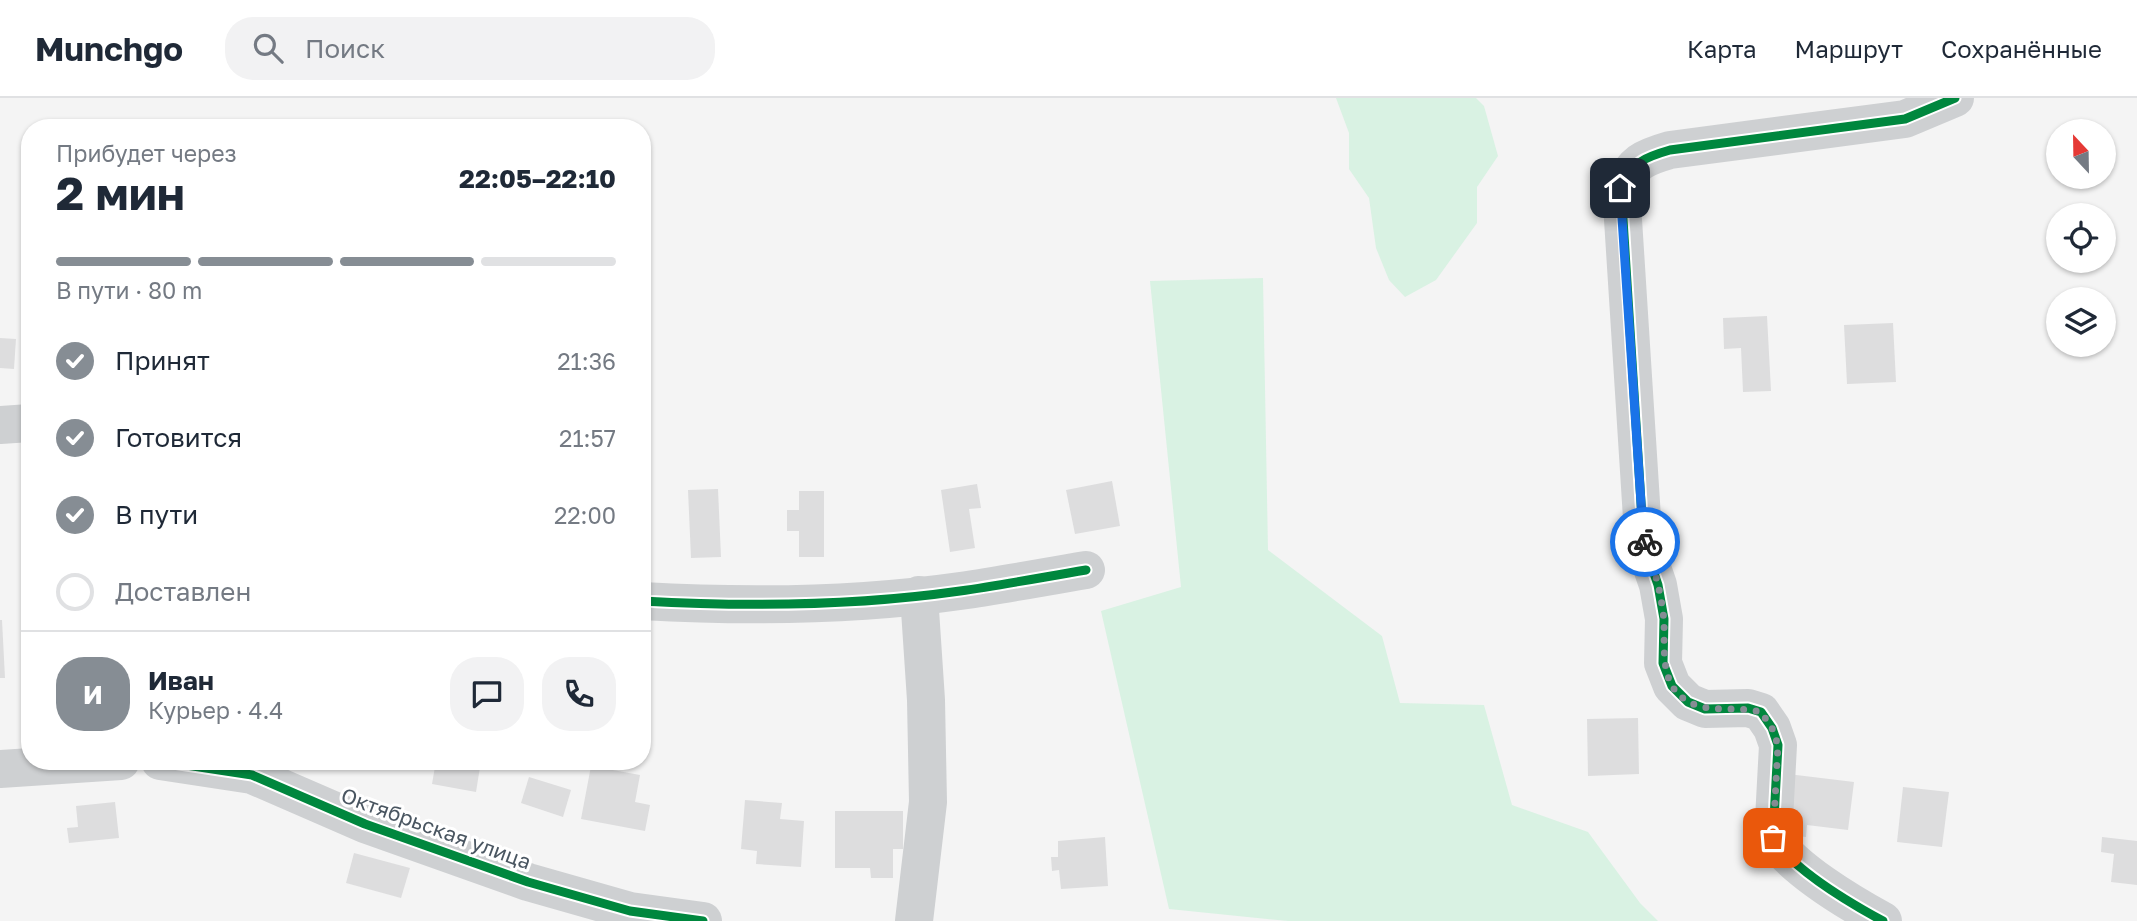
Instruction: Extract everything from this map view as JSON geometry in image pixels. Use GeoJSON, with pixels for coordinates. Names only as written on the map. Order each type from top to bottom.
{"type":"FeatureCollection","features":[{"type":"Feature","properties":{"kind":"street"},"geometry":{"type":"LineString","coordinates":[[1883,921],[1847,901],[1781,850],[1773,838],[1778,745],[1772,728],[1761,712],[1748,708],[1705,709],[1688,702],[1672,686],[1663,663],[1664,619],[1658,585],[1647,553],[1642,518],[1620,188],[1630,169],[1646,157],[1670,150],[1905,119],[1955,98]]}},
{"type":"Feature","properties":{"kind":"street"},"geometry":{"type":"LineString","coordinates":[[0,425],[21,424]]}},
{"type":"Feature","properties":{"kind":"street"},"geometry":{"type":"LineString","coordinates":[[651,601],[815,604],[959,591],[1086,570]]}},
{"type":"Feature","properties":{"kind":"street"},"geometry":{"type":"LineString","coordinates":[[914,921],[928,802],[926,700],[919,595]]}},
{"type":"Feature","properties":{"kind":"street"},"geometry":{"type":"LineString","coordinates":[[0,769],[21,768]]}},
{"type":"Feature","properties":{"kind":"street","name":"Октябрьская улица"},"geometry":{"type":"LineString","coordinates":[[219,770],[252,775],[365,824],[528,882],[630,911],[703,921]]}},
{"type":"Feature","properties":{"kind":"green space"},"geometry":{"type":"Polygon","coordinates":[[[1336,98],[1476,98],[1484,106],[1498,156],[1477,187],[1477,223],[1436,280],[1405,297],[1389,280],[1376,248],[1369,198],[1349,169],[1349,133],[1336,98]]]}},
{"type":"Feature","properties":{"kind":"green space"},"geometry":{"type":"Polygon","coordinates":[[[1263,278],[1268,550],[1382,636],[1400,703],[1484,705],[1512,805],[1588,832],[1640,903],[1658,921],[1288,921],[1169,909],[1101,611],[1181,587],[1150,281],[1263,278]]]}},
{"type":"Feature","properties":{"kind":"building"},"geometry":{"type":"Polygon","coordinates":[[[1767,316],[1771,391],[1743,392],[1741,348],[1724,349],[1723,318],[1767,316]]]}},
{"type":"Feature","properties":{"kind":"building"},"geometry":{"type":"Polygon","coordinates":[[[1893,323],[1896,382],[1847,384],[1844,325],[1893,323]]]}},
{"type":"Feature","properties":{"kind":"building"},"geometry":{"type":"Polygon","coordinates":[[[0,338],[16,339],[14,369],[0,368],[0,338]]]}},
{"type":"Feature","properties":{"kind":"building"},"geometry":{"type":"Polygon","coordinates":[[[1112,481],[1120,526],[1075,534],[1066,490],[1112,481]]]}},
{"type":"Feature","properties":{"kind":"building"},"geometry":{"type":"Polygon","coordinates":[[[977,484],[981,508],[969,509],[975,548],[950,552],[941,490],[977,484]]]}},
{"type":"Feature","properties":{"kind":"building"},"geometry":{"type":"Polygon","coordinates":[[[718,489],[721,557],[691,558],[688,490],[718,489]]]}},
{"type":"Feature","properties":{"kind":"building"},"geometry":{"type":"Polygon","coordinates":[[[799,491],[824,491],[824,557],[799,557],[799,531],[787,531],[787,510],[799,510],[799,491]]]}},
{"type":"Feature","properties":{"kind":"building"},"geometry":{"type":"Polygon","coordinates":[[[2,620],[5,678],[0,678],[2,620]]]}},
{"type":"Feature","properties":{"kind":"building"},"geometry":{"type":"Polygon","coordinates":[[[1638,718],[1639,774],[1588,776],[1587,719],[1638,718]]]}},
{"type":"Feature","properties":{"kind":"building"},"geometry":{"type":"Polygon","coordinates":[[[434,770],[480,770],[476,792],[432,784],[434,770]]]}},
{"type":"Feature","properties":{"kind":"building"},"geometry":{"type":"Polygon","coordinates":[[[590,770],[613,770],[640,775],[635,802],[650,805],[645,831],[581,819],[590,770]]]}},
{"type":"Feature","properties":{"kind":"building"},"geometry":{"type":"Polygon","coordinates":[[[1788,774],[1854,782],[1848,830],[1807,825],[1806,837],[1780,834],[1788,774]]]}},
{"type":"Feature","properties":{"kind":"building"},"geometry":{"type":"Polygon","coordinates":[[[529,777],[571,790],[563,817],[521,803],[529,777]]]}},
{"type":"Feature","properties":{"kind":"building"},"geometry":{"type":"Polygon","coordinates":[[[1903,787],[1949,792],[1942,847],[1897,842],[1903,787]]]}},
{"type":"Feature","properties":{"kind":"building"},"geometry":{"type":"Polygon","coordinates":[[[745,800],[782,803],[780,819],[804,821],[801,867],[756,864],[757,851],[741,849],[745,800]]]}},
{"type":"Feature","properties":{"kind":"building"},"geometry":{"type":"Polygon","coordinates":[[[115,802],[119,838],[69,843],[67,828],[78,827],[76,806],[115,802]]]}},
{"type":"Feature","properties":{"kind":"building"},"geometry":{"type":"Polygon","coordinates":[[[835,811],[903,811],[903,849],[893,849],[893,878],[871,878],[870,868],[835,868],[835,811]]]}},
{"type":"Feature","properties":{"kind":"building"},"geometry":{"type":"Polygon","coordinates":[[[1105,837],[1108,886],[1061,889],[1059,870],[1052,871],[1051,857],[1058,857],[1058,841],[1105,837]]]}},
{"type":"Feature","properties":{"kind":"building"},"geometry":{"type":"Polygon","coordinates":[[[2102,837],[2137,841],[2137,885],[2111,882],[2114,854],[2101,852],[2102,837]]]}},
{"type":"Feature","properties":{"kind":"building"},"geometry":{"type":"Polygon","coordinates":[[[354,853],[410,868],[401,898],[346,883],[354,853]]]}},
{"type":"Feature","properties":{"kind":"cycle path"},"geometry":{"type":"LineString","coordinates":[[1883,921],[1808,873],[1794,862],[1773,838],[1778,745],[1772,728],[1761,712],[1748,708],[1705,709],[1688,702],[1672,686],[1663,663],[1664,619],[1658,585],[1647,553],[1642,518],[1621,188],[1630,172],[1640,162],[1670,150],[1905,119],[1955,98]]}},
{"type":"Feature","properties":{"kind":"cycle path"},"geometry":{"type":"LineString","coordinates":[[651,601],[762,604],[881,600],[960,591],[1086,570]]}},
{"type":"Feature","properties":{"kind":"cycle path"},"geometry":{"type":"LineString","coordinates":[[219,770],[252,775],[365,824],[528,882],[630,911],[703,921]]}},
{"type":"Feature","properties":{"kind":"way so far"},"geometry":{"type":"LineString","coordinates":[[1645,542],[1658,585],[1664,619],[1663,663],[1672,686],[1688,702],[1705,709],[1748,708],[1761,712],[1772,728],[1778,745],[1773,838]]}},
{"type":"Feature","properties":{"kind":"route"},"geometry":{"type":"LineString","coordinates":[[1620,188],[1645,542]]}}]}
